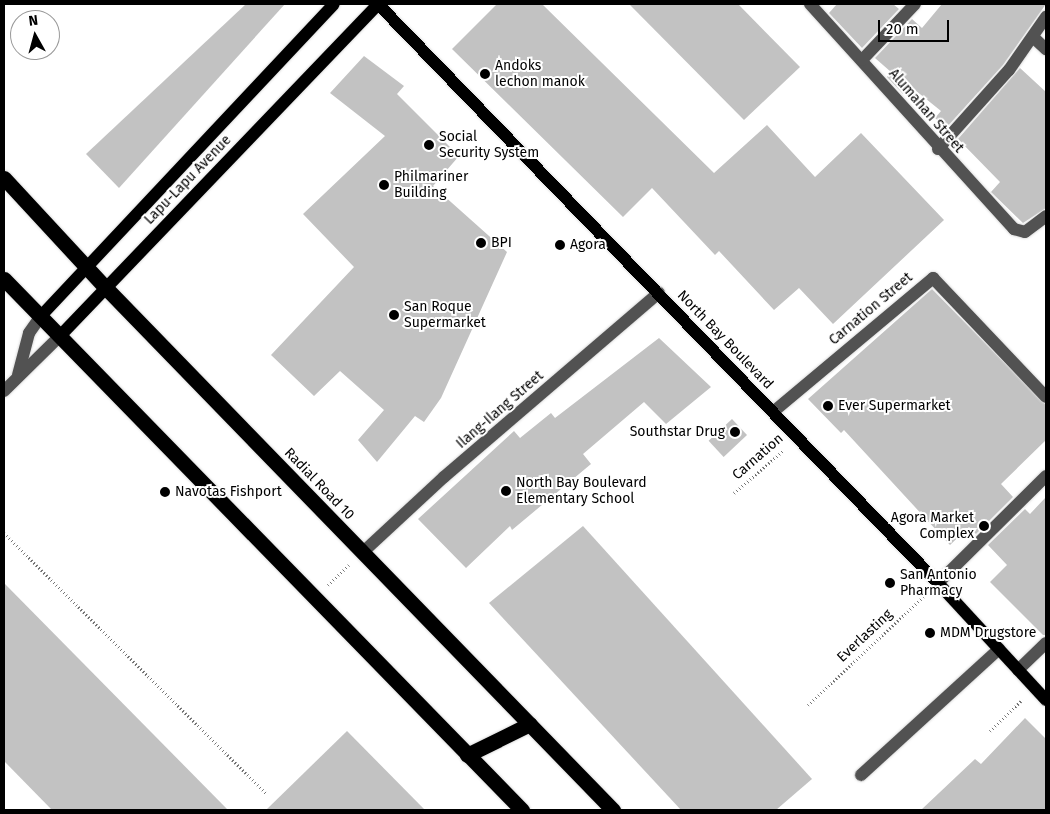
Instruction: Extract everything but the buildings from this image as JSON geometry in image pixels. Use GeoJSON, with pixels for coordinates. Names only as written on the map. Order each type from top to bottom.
{"type":"FeatureCollection","features":[{"type":"Feature","properties":{"kind":"highway","name":"Radial Road 10"},"geometry":{"type":"LineString","coordinates":[[4,178],[87,269],[613,810]]}},
{"type":"Feature","properties":{"kind":"highway"},"geometry":{"type":"LineString","coordinates":[[4,279],[522,810]]}},
{"type":"Feature","properties":{"kind":"highway"},"geometry":{"type":"LineString","coordinates":[[467,755],[530,724]]}},
{"type":"Feature","properties":{"kind":"main road","name":"Lapu-Lapu Avenue"},"geometry":{"type":"LineString","coordinates":[[40,317],[334,4]]}},
{"type":"Feature","properties":{"kind":"main road","name":"Lapu-Lapu Avenue"},"geometry":{"type":"LineString","coordinates":[[59,337],[378,4]]}},
{"type":"Feature","properties":{"kind":"main road","name":"North Bay Boulevard"},"geometry":{"type":"LineString","coordinates":[[378,4],[660,293],[938,583],[1046,700]]}},
{"type":"Feature","properties":{"kind":"street","name":"Alumahan Street"},"geometry":{"type":"LineString","coordinates":[[810,4],[862,60],[938,149],[1014,229],[1024,232],[1046,216]]}},
{"type":"Feature","properties":{"kind":"street"},"geometry":{"type":"LineString","coordinates":[[862,60],[915,4]]}},
{"type":"Feature","properties":{"kind":"street"},"geometry":{"type":"LineString","coordinates":[[938,149],[1009,70],[1046,17]]}},
{"type":"Feature","properties":{"kind":"street"},"geometry":{"type":"LineString","coordinates":[[1033,37],[1046,49]]}},
{"type":"Feature","properties":{"kind":"street","name":"Carnation Street"},"geometry":{"type":"LineString","coordinates":[[773,412],[933,278],[1046,396]]}},
{"type":"Feature","properties":{"kind":"street","name":"Ilang-Ilang Street"},"geometry":{"type":"LineString","coordinates":[[363,552],[660,293]]}},
{"type":"Feature","properties":{"kind":"street","name":"Lapu-Lapu Avenue"},"geometry":{"type":"LineString","coordinates":[[18,375],[30,333],[40,317]]}},
{"type":"Feature","properties":{"kind":"street","name":"Lapu-Lapu Avenue"},"geometry":{"type":"LineString","coordinates":[[4,390],[59,337]]}},
{"type":"Feature","properties":{"kind":"street"},"geometry":{"type":"LineString","coordinates":[[938,583],[1046,476]]}},
{"type":"Feature","properties":{"kind":"street"},"geometry":{"type":"LineString","coordinates":[[1018,670],[1046,643]]}},
{"type":"Feature","properties":{"kind":"street"},"geometry":{"type":"LineString","coordinates":[[861,775],[999,649]]}},
{"type":"Feature","properties":{"kind":"path","name":"Carnation"},"geometry":{"type":"LineString","coordinates":[[734,493],[798,438]]}},
{"type":"Feature","properties":{"kind":"path"},"geometry":{"type":"LineString","coordinates":[[4,533],[267,794]]}},
{"type":"Feature","properties":{"kind":"path"},"geometry":{"type":"LineString","coordinates":[[314,597],[363,552]]}},
{"type":"Feature","properties":{"kind":"path","name":"Everlasting"},"geometry":{"type":"LineString","coordinates":[[808,705],[938,583]]}},
{"type":"Feature","properties":{"kind":"path"},"geometry":{"type":"LineString","coordinates":[[990,731],[1034,688]]}},
{"type":"Feature","properties":{"kind":"place","name":"Andoks lechon manok"},"geometry":{"type":"Point","coordinates":[485,74]}},
{"type":"Feature","properties":{"kind":"place","name":"Social Security System"},"geometry":{"type":"Point","coordinates":[429,145]}},
{"type":"Feature","properties":{"kind":"place","name":"Philmariner Building"},"geometry":{"type":"Point","coordinates":[384,185]}},
{"type":"Feature","properties":{"kind":"place","name":"BPI"},"geometry":{"type":"Point","coordinates":[481,243]}},
{"type":"Feature","properties":{"kind":"place","name":"Agora"},"geometry":{"type":"Point","coordinates":[560,245]}},
{"type":"Feature","properties":{"kind":"place","name":"San Roque Supermarket"},"geometry":{"type":"Point","coordinates":[394,315]}},
{"type":"Feature","properties":{"kind":"place","name":"Ever Supermarket"},"geometry":{"type":"Point","coordinates":[828,406]}},
{"type":"Feature","properties":{"kind":"place","name":"Southstar Drug"},"geometry":{"type":"Point","coordinates":[735,432]}},
{"type":"Feature","properties":{"kind":"place","name":"North Bay Boulevard Elementary School"},"geometry":{"type":"Point","coordinates":[506,491]}},
{"type":"Feature","properties":{"kind":"place","name":"Navotas Fishport"},"geometry":{"type":"Point","coordinates":[165,492]}},
{"type":"Feature","properties":{"kind":"place","name":"Agora Market Complex"},"geometry":{"type":"Point","coordinates":[984,526]}},
{"type":"Feature","properties":{"kind":"place","name":"San Antonio Pharmacy"},"geometry":{"type":"Point","coordinates":[890,583]}},
{"type":"Feature","properties":{"kind":"place","name":"MDM Drugstore"},"geometry":{"type":"Point","coordinates":[930,633]}}]}
